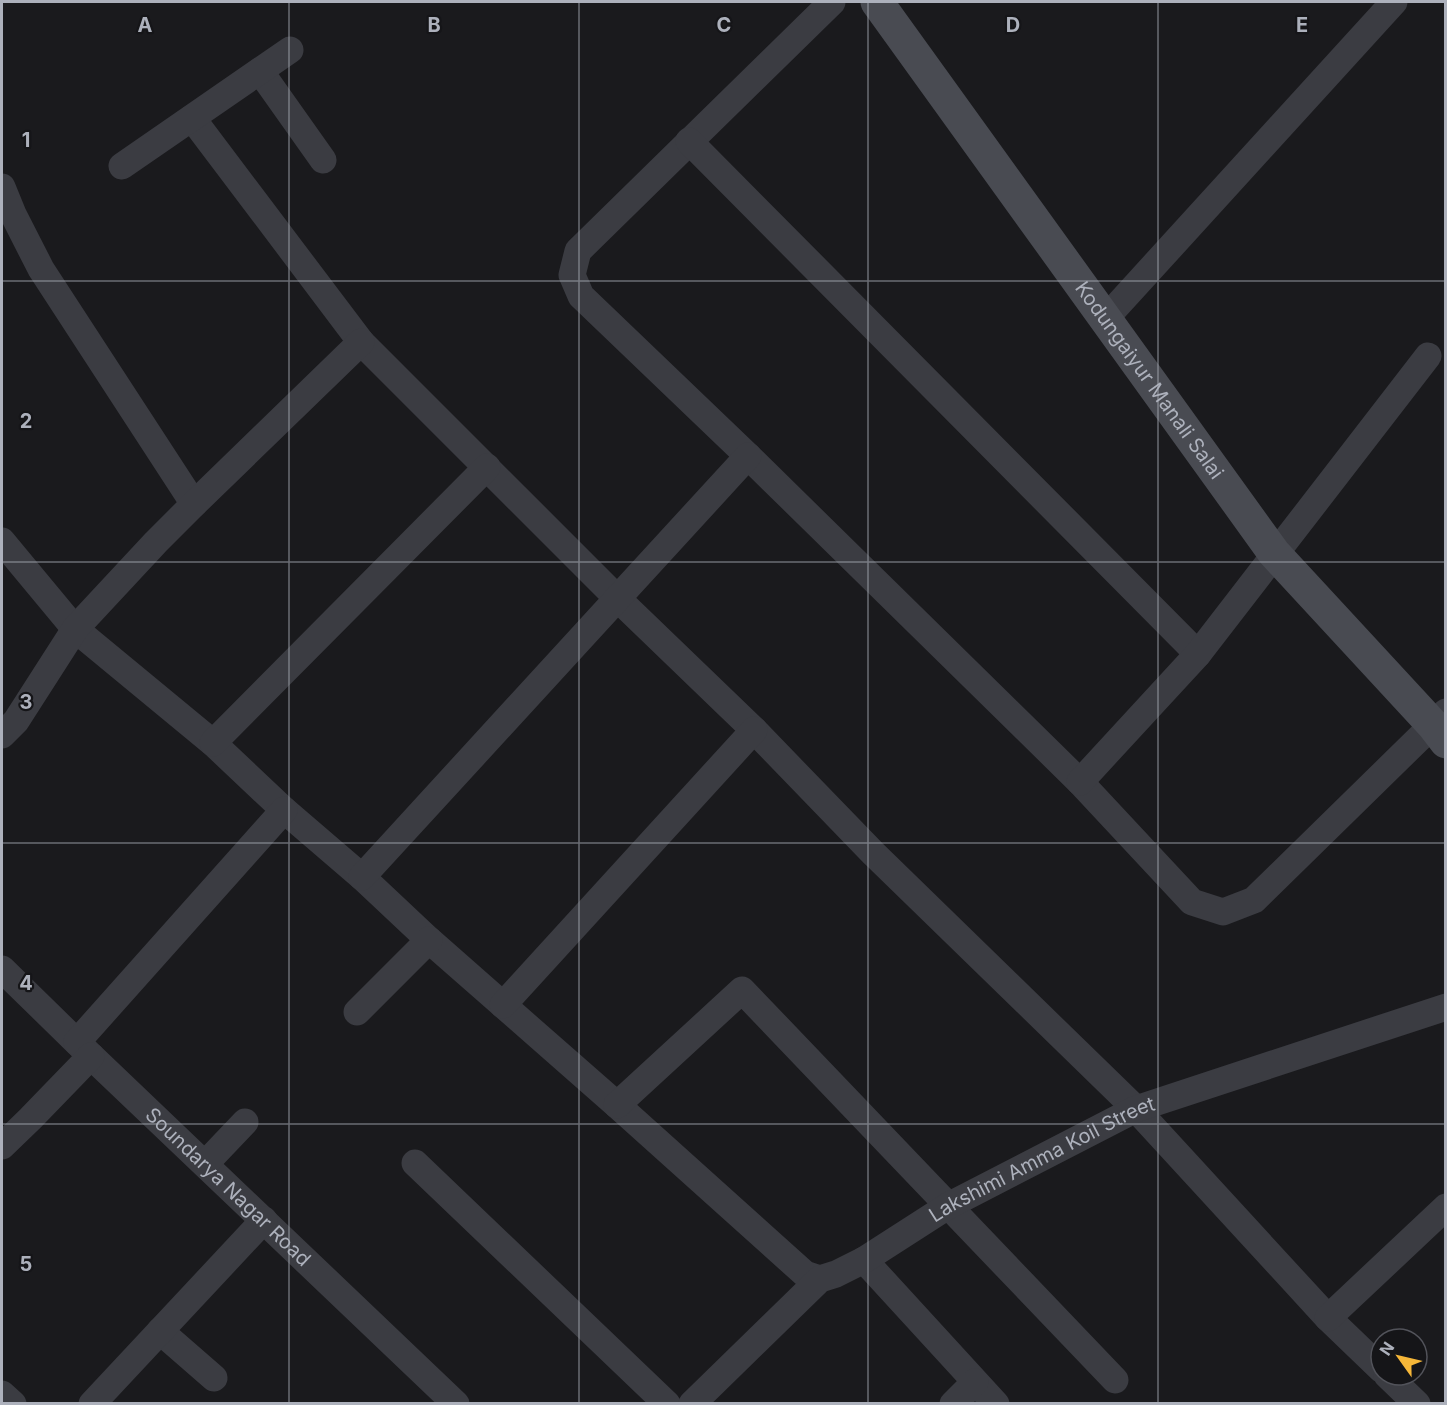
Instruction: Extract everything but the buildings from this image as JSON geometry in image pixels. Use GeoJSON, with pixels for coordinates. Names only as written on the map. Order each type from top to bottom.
{"type":"FeatureCollection","features":[{"type":"Feature","properties":{"kind":"street"},"geometry":{"type":"LineString","coordinates":[[832,2],[578,251],[572,275],[581,296],[748,456],[1080,782],[1192,902],[1223,912],[1254,900],[1441,726]]}},
{"type":"Feature","properties":{"kind":"street","name":"Kodungaiyur Manali Salai"},"geometry":{"type":"LineString","coordinates":[[877,2],[1274,553],[1441,726]]}},
{"type":"Feature","properties":{"kind":"street"},"geometry":{"type":"LineString","coordinates":[[1105,319],[1394,2]]}},
{"type":"Feature","properties":{"kind":"street"},"geometry":{"type":"LineString","coordinates":[[122,166],[290,50]]}},
{"type":"Feature","properties":{"kind":"street"},"geometry":{"type":"LineString","coordinates":[[260,71],[323,160]]}},
{"type":"Feature","properties":{"kind":"street"},"geometry":{"type":"LineString","coordinates":[[192,118],[361,342],[617,598],[754,730],[873,853],[1136,1109],[1328,1318],[1369,1357]]}},
{"type":"Feature","properties":{"kind":"street"},"geometry":{"type":"LineString","coordinates":[[689,141],[1198,654]]}},
{"type":"Feature","properties":{"kind":"street"},"geometry":{"type":"LineString","coordinates":[[2,187],[41,269],[194,504]]}},
{"type":"Feature","properties":{"kind":"street"},"geometry":{"type":"LineString","coordinates":[[6,719],[75,629],[156,542],[361,342]]}},
{"type":"Feature","properties":{"kind":"street"},"geometry":{"type":"LineString","coordinates":[[1080,782],[1198,654],[1428,356]]}},
{"type":"Feature","properties":{"kind":"street"},"geometry":{"type":"LineString","coordinates":[[362,877],[748,456]]}},
{"type":"Feature","properties":{"kind":"street"},"geometry":{"type":"LineString","coordinates":[[213,743],[487,466]]}},
{"type":"Feature","properties":{"kind":"street"},"geometry":{"type":"LineString","coordinates":[[2,541],[75,629],[213,743],[284,810],[362,877],[429,940],[805,1274],[820,1279]]}},
{"type":"Feature","properties":{"kind":"street"},"geometry":{"type":"LineString","coordinates":[[503,1005],[754,730]]}},
{"type":"Feature","properties":{"kind":"street"},"geometry":{"type":"LineString","coordinates":[[2,1146],[30,1119],[84,1049],[284,810]]}},
{"type":"Feature","properties":{"kind":"street"},"geometry":{"type":"LineString","coordinates":[[357,1012],[429,940]]}},
{"type":"Feature","properties":{"kind":"street","name":"Soundarya Nagar Road"},"geometry":{"type":"LineString","coordinates":[[2,969],[456,1404]]}},
{"type":"Feature","properties":{"kind":"street"},"geometry":{"type":"LineString","coordinates":[[617,1105],[742,990],[1115,1380]]}},
{"type":"Feature","properties":{"kind":"street","name":"Lakshimi Amma Koil Street"},"geometry":{"type":"LineString","coordinates":[[692,1404],[820,1279],[864,1260],[948,1206],[1136,1109],[1446,1007]]}},
{"type":"Feature","properties":{"kind":"street"},"geometry":{"type":"LineString","coordinates":[[204,1164],[245,1122]]}},
{"type":"Feature","properties":{"kind":"street"},"geometry":{"type":"LineString","coordinates":[[415,1163],[667,1404]]}},
{"type":"Feature","properties":{"kind":"street"},"geometry":{"type":"LineString","coordinates":[[1328,1318],[1446,1207]]}},
{"type":"Feature","properties":{"kind":"street"},"geometry":{"type":"LineString","coordinates":[[92,1404],[264,1220]]}},
{"type":"Feature","properties":{"kind":"street"},"geometry":{"type":"LineString","coordinates":[[864,1260],[996,1404]]}},
{"type":"Feature","properties":{"kind":"street"},"geometry":{"type":"LineString","coordinates":[[160,1331],[213,1378]]}},
{"type":"Feature","properties":{"kind":"street"},"geometry":{"type":"LineString","coordinates":[[953,1404],[975,1382]]}},
{"type":"Feature","properties":{"kind":"street"},"geometry":{"type":"LineString","coordinates":[[1399,1387],[1417,1404]]}},
{"type":"Feature","properties":{"kind":"street"},"geometry":{"type":"LineString","coordinates":[[2,1394],[13,1404]]}}]}
